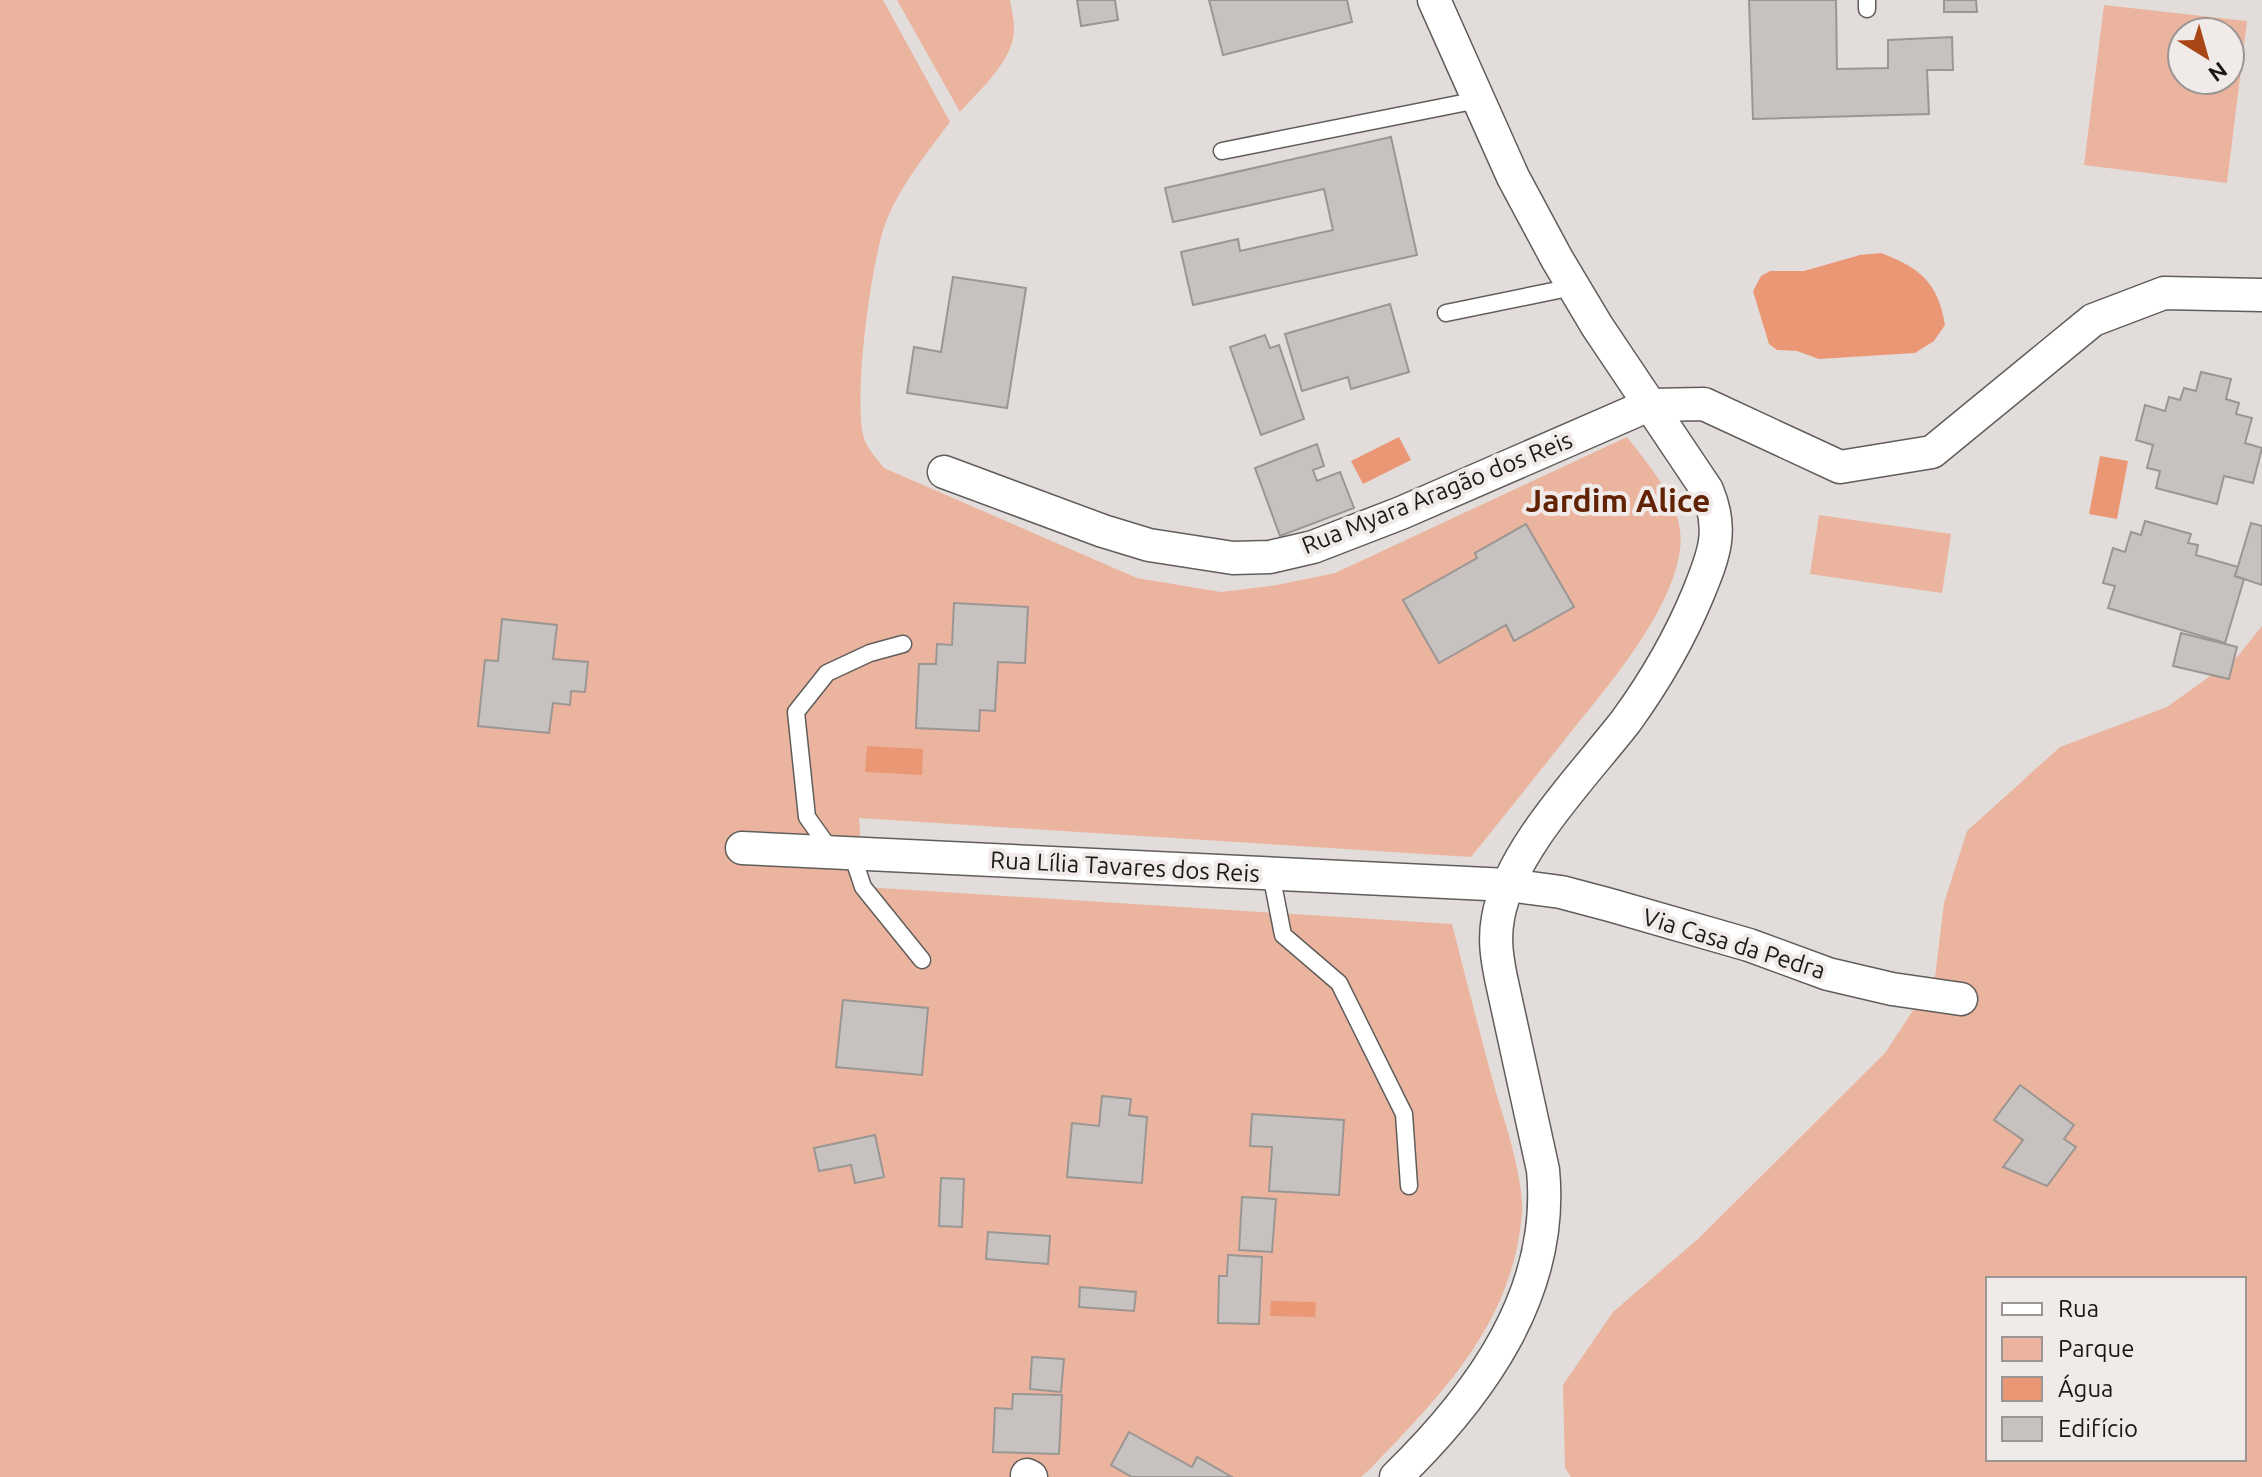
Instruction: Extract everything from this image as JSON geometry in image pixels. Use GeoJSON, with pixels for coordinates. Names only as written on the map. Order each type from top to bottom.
{"type":"FeatureCollection","features":[{"type":"Feature","properties":{"kind":"street"},"geometry":{"type":"LineString","coordinates":[[1396,1477],[1438,1434],[1481,1380],[1507,1340],[1535,1269],[1544,1232],[1546,1197],[1543,1170],[1495,947],[1498,917],[1508,885],[1545,824],[1626,720],[1670,654],[1710,562],[1717,531],[1713,504],[1697,474],[1573,287],[1513,177],[1434,0]]}},
{"type":"Feature","properties":{"kind":"street"},"geometry":{"type":"LineString","coordinates":[[1649,405],[1704,404],[1840,467],[1932,452],[2093,320],[2164,293],[2262,295]]}},
{"type":"Feature","properties":{"kind":"street","name":"Rua Myara Aragão dos Reis"},"geometry":{"type":"LineString","coordinates":[[944,472],[1149,545],[1233,558],[1270,557],[1313,547],[1401,513],[1649,405]]}},
{"type":"Feature","properties":{"kind":"street","name":"Rua Lília Tavares dos Reis"},"geometry":{"type":"LineString","coordinates":[[742,848],[1508,885]]}},
{"type":"Feature","properties":{"kind":"street","name":"Via Casa da Pedra"},"geometry":{"type":"LineString","coordinates":[[1508,885],[1561,892],[1610,905],[1749,945],[1841,977],[1892,989],[1961,999]]}},
{"type":"Feature","properties":{"kind":"lane"},"geometry":{"type":"LineString","coordinates":[[1222,151],[1478,100]]}},
{"type":"Feature","properties":{"kind":"lane"},"geometry":{"type":"LineString","coordinates":[[1446,313],[1573,287]]}},
{"type":"Feature","properties":{"kind":"lane"},"geometry":{"type":"LineString","coordinates":[[903,644],[870,653],[827,673],[796,712],[807,817],[842,853],[863,887],[922,960]]}},
{"type":"Feature","properties":{"kind":"lane"},"geometry":{"type":"LineString","coordinates":[[1271,874],[1283,935],[1339,983],[1404,1114],[1409,1186]]}},
{"type":"Feature","properties":{"kind":"green space"},"geometry":{"type":"Polygon","coordinates":[[[0,0],[883,0],[950,122],[900,193],[881,237],[862,368],[860,400],[866,443],[884,468],[1137,578],[1221,592],[1335,573],[1627,437],[1665,489],[1678,519],[1680,550],[1674,575],[1664,600],[1633,652],[1471,857],[859,818],[864,887],[1452,924],[1513,1151],[1522,1213],[1516,1252],[1505,1289],[1489,1322],[1448,1383],[1371,1468],[1361,1477],[0,1477],[0,0]]]}},
{"type":"Feature","properties":{"kind":"green space"},"geometry":{"type":"Polygon","coordinates":[[[897,0],[1010,0],[1014,26],[1009,50],[995,73],[960,112],[897,0]]]}},
{"type":"Feature","properties":{"kind":"green space"},"geometry":{"type":"Polygon","coordinates":[[[2104,5],[2202,16],[2166,16],[2166,96],[2238,96],[2227,183],[2084,165],[2104,5]]]}},
{"type":"Feature","properties":{"kind":"green space"},"geometry":{"type":"Polygon","coordinates":[[[1819,515],[1951,534],[1942,593],[1810,574],[1819,515]]]}},
{"type":"Feature","properties":{"kind":"green space"},"geometry":{"type":"Polygon","coordinates":[[[2262,626],[2262,1477],[1571,1477],[1565,1468],[1563,1385],[1613,1312],[1698,1239],[1885,1053],[1935,977],[1944,903],[1967,831],[2060,747],[2167,707],[2238,656],[2262,626]]]}},
{"type":"Feature","properties":{"kind":"water"},"geometry":{"type":"Polygon","coordinates":[[[1881,253],[1917,271],[1932,287],[1945,325],[1934,341],[1915,353],[1819,359],[1797,351],[1777,350],[1769,344],[1753,291],[1761,276],[1770,271],[1804,271],[1860,255],[1881,253]]]}},
{"type":"Feature","properties":{"kind":"water"},"geometry":{"type":"Polygon","coordinates":[[[1399,437],[1411,460],[1363,484],[1351,461],[1399,437]]]}},
{"type":"Feature","properties":{"kind":"water"},"geometry":{"type":"Polygon","coordinates":[[[2100,456],[2128,461],[2117,519],[2089,514],[2100,456]]]}},
{"type":"Feature","properties":{"kind":"water"},"geometry":{"type":"Polygon","coordinates":[[[867,746],[923,749],[922,775],[865,772],[867,746]]]}},
{"type":"Feature","properties":{"kind":"water"},"geometry":{"type":"Polygon","coordinates":[[[1271,1301],[1316,1302],[1315,1317],[1270,1316],[1271,1301]]]}},
{"type":"Feature","properties":{"kind":"building"},"geometry":{"type":"Polygon","coordinates":[[[1077,0],[1115,0],[1118,20],[1081,26],[1077,0]]]}},
{"type":"Feature","properties":{"kind":"building"},"geometry":{"type":"Polygon","coordinates":[[[1209,0],[1347,0],[1352,22],[1223,55],[1209,0]]]}},
{"type":"Feature","properties":{"kind":"building"},"geometry":{"type":"Polygon","coordinates":[[[1749,0],[1836,0],[1837,69],[1888,68],[1888,40],[1952,37],[1953,70],[1927,70],[1929,114],[1753,119],[1749,0]]]}},
{"type":"Feature","properties":{"kind":"building"},"geometry":{"type":"Polygon","coordinates":[[[1944,0],[1976,0],[1977,12],[1944,12],[1944,0]]]}},
{"type":"Feature","properties":{"kind":"building"},"geometry":{"type":"Polygon","coordinates":[[[1391,137],[1417,255],[1193,305],[1181,252],[1238,239],[1240,251],[1333,230],[1324,189],[1173,222],[1165,188],[1391,137]]]}},
{"type":"Feature","properties":{"kind":"building"},"geometry":{"type":"Polygon","coordinates":[[[953,277],[1026,288],[1007,408],[907,393],[914,347],[941,352],[953,277]]]}},
{"type":"Feature","properties":{"kind":"building"},"geometry":{"type":"Polygon","coordinates":[[[1390,304],[1409,372],[1351,389],[1348,377],[1302,391],[1285,334],[1390,304]]]}},
{"type":"Feature","properties":{"kind":"building"},"geometry":{"type":"Polygon","coordinates":[[[1265,335],[1270,348],[1279,345],[1304,419],[1261,435],[1230,347],[1265,335]]]}},
{"type":"Feature","properties":{"kind":"building"},"geometry":{"type":"Polygon","coordinates":[[[2201,372],[2231,379],[2226,399],[2239,403],[2236,414],[2252,418],[2245,443],[2262,448],[2253,483],[2224,476],[2217,504],[2156,488],[2160,471],[2147,468],[2153,445],[2136,440],[2145,405],[2165,411],[2169,397],[2180,400],[2184,388],[2196,391],[2201,372]]]}},
{"type":"Feature","properties":{"kind":"building"},"geometry":{"type":"Polygon","coordinates":[[[1317,444],[1324,466],[1313,470],[1317,481],[1340,472],[1354,508],[1280,536],[1255,468],[1317,444]]]}},
{"type":"Feature","properties":{"kind":"building"},"geometry":{"type":"Polygon","coordinates":[[[2145,521],[2191,534],[2188,543],[2198,545],[2196,555],[2238,567],[2235,576],[2244,579],[2225,643],[2108,608],[2115,586],[2103,583],[2113,548],[2125,552],[2131,532],[2141,535],[2145,521]]]}},
{"type":"Feature","properties":{"kind":"building"},"geometry":{"type":"Polygon","coordinates":[[[2251,523],[2262,526],[2262,585],[2235,576],[2251,523]]]}},
{"type":"Feature","properties":{"kind":"building"},"geometry":{"type":"Polygon","coordinates":[[[1526,524],[1574,607],[1514,641],[1506,625],[1439,663],[1403,600],[1477,558],[1475,553],[1526,524]]]}},
{"type":"Feature","properties":{"kind":"building"},"geometry":{"type":"Polygon","coordinates":[[[954,603],[1028,607],[1025,663],[998,662],[995,711],[980,710],[979,731],[916,728],[919,664],[936,664],[937,644],[952,645],[954,603]]]}},
{"type":"Feature","properties":{"kind":"building"},"geometry":{"type":"Polygon","coordinates":[[[502,619],[557,625],[553,659],[588,662],[585,692],[571,691],[570,705],[553,703],[549,733],[478,726],[485,660],[498,661],[502,619]]]}},
{"type":"Feature","properties":{"kind":"building"},"geometry":{"type":"Polygon","coordinates":[[[2181,633],[2237,647],[2229,679],[2173,666],[2181,633]]]}},
{"type":"Feature","properties":{"kind":"building"},"geometry":{"type":"Polygon","coordinates":[[[843,1000],[928,1008],[922,1075],[836,1067],[843,1000]]]}},
{"type":"Feature","properties":{"kind":"building"},"geometry":{"type":"Polygon","coordinates":[[[2020,1085],[2074,1125],[2064,1139],[2076,1147],[2047,1186],[2003,1167],[2023,1140],[1994,1120],[2020,1085]]]}},
{"type":"Feature","properties":{"kind":"building"},"geometry":{"type":"Polygon","coordinates":[[[1102,1096],[1131,1099],[1129,1115],[1147,1117],[1142,1183],[1067,1177],[1072,1123],[1099,1126],[1102,1096]]]}},
{"type":"Feature","properties":{"kind":"building"},"geometry":{"type":"Polygon","coordinates":[[[1252,1114],[1344,1120],[1339,1195],[1269,1191],[1272,1147],[1250,1146],[1252,1114]]]}},
{"type":"Feature","properties":{"kind":"building"},"geometry":{"type":"Polygon","coordinates":[[[875,1135],[884,1177],[855,1183],[851,1165],[819,1171],[814,1148],[875,1135]]]}},
{"type":"Feature","properties":{"kind":"building"},"geometry":{"type":"Polygon","coordinates":[[[941,1178],[964,1179],[962,1227],[939,1226],[941,1178]]]}},
{"type":"Feature","properties":{"kind":"building"},"geometry":{"type":"Polygon","coordinates":[[[1242,1197],[1276,1199],[1272,1252],[1239,1250],[1242,1197]]]}},
{"type":"Feature","properties":{"kind":"building"},"geometry":{"type":"Polygon","coordinates":[[[988,1232],[1050,1236],[1048,1264],[986,1259],[988,1232]]]}},
{"type":"Feature","properties":{"kind":"building"},"geometry":{"type":"Polygon","coordinates":[[[1228,1255],[1262,1257],[1259,1324],[1218,1323],[1219,1276],[1227,1276],[1228,1255]]]}},
{"type":"Feature","properties":{"kind":"building"},"geometry":{"type":"Polygon","coordinates":[[[1080,1287],[1136,1292],[1134,1311],[1079,1307],[1080,1287]]]}},
{"type":"Feature","properties":{"kind":"building"},"geometry":{"type":"Polygon","coordinates":[[[1032,1357],[1064,1359],[1061,1392],[1030,1389],[1032,1357]]]}},
{"type":"Feature","properties":{"kind":"building"},"geometry":{"type":"Polygon","coordinates":[[[1013,1394],[1062,1395],[1059,1454],[993,1452],[995,1408],[1012,1409],[1013,1394]]]}},
{"type":"Feature","properties":{"kind":"building"},"geometry":{"type":"Polygon","coordinates":[[[1129,1432],[1192,1467],[1197,1457],[1232,1477],[1132,1477],[1111,1465],[1129,1432]]]}},
{"type":"Feature","properties":{"kind":"district","name":"Jardim Alice"},"geometry":{"type":"Point","coordinates":[1618,501]}}]}
